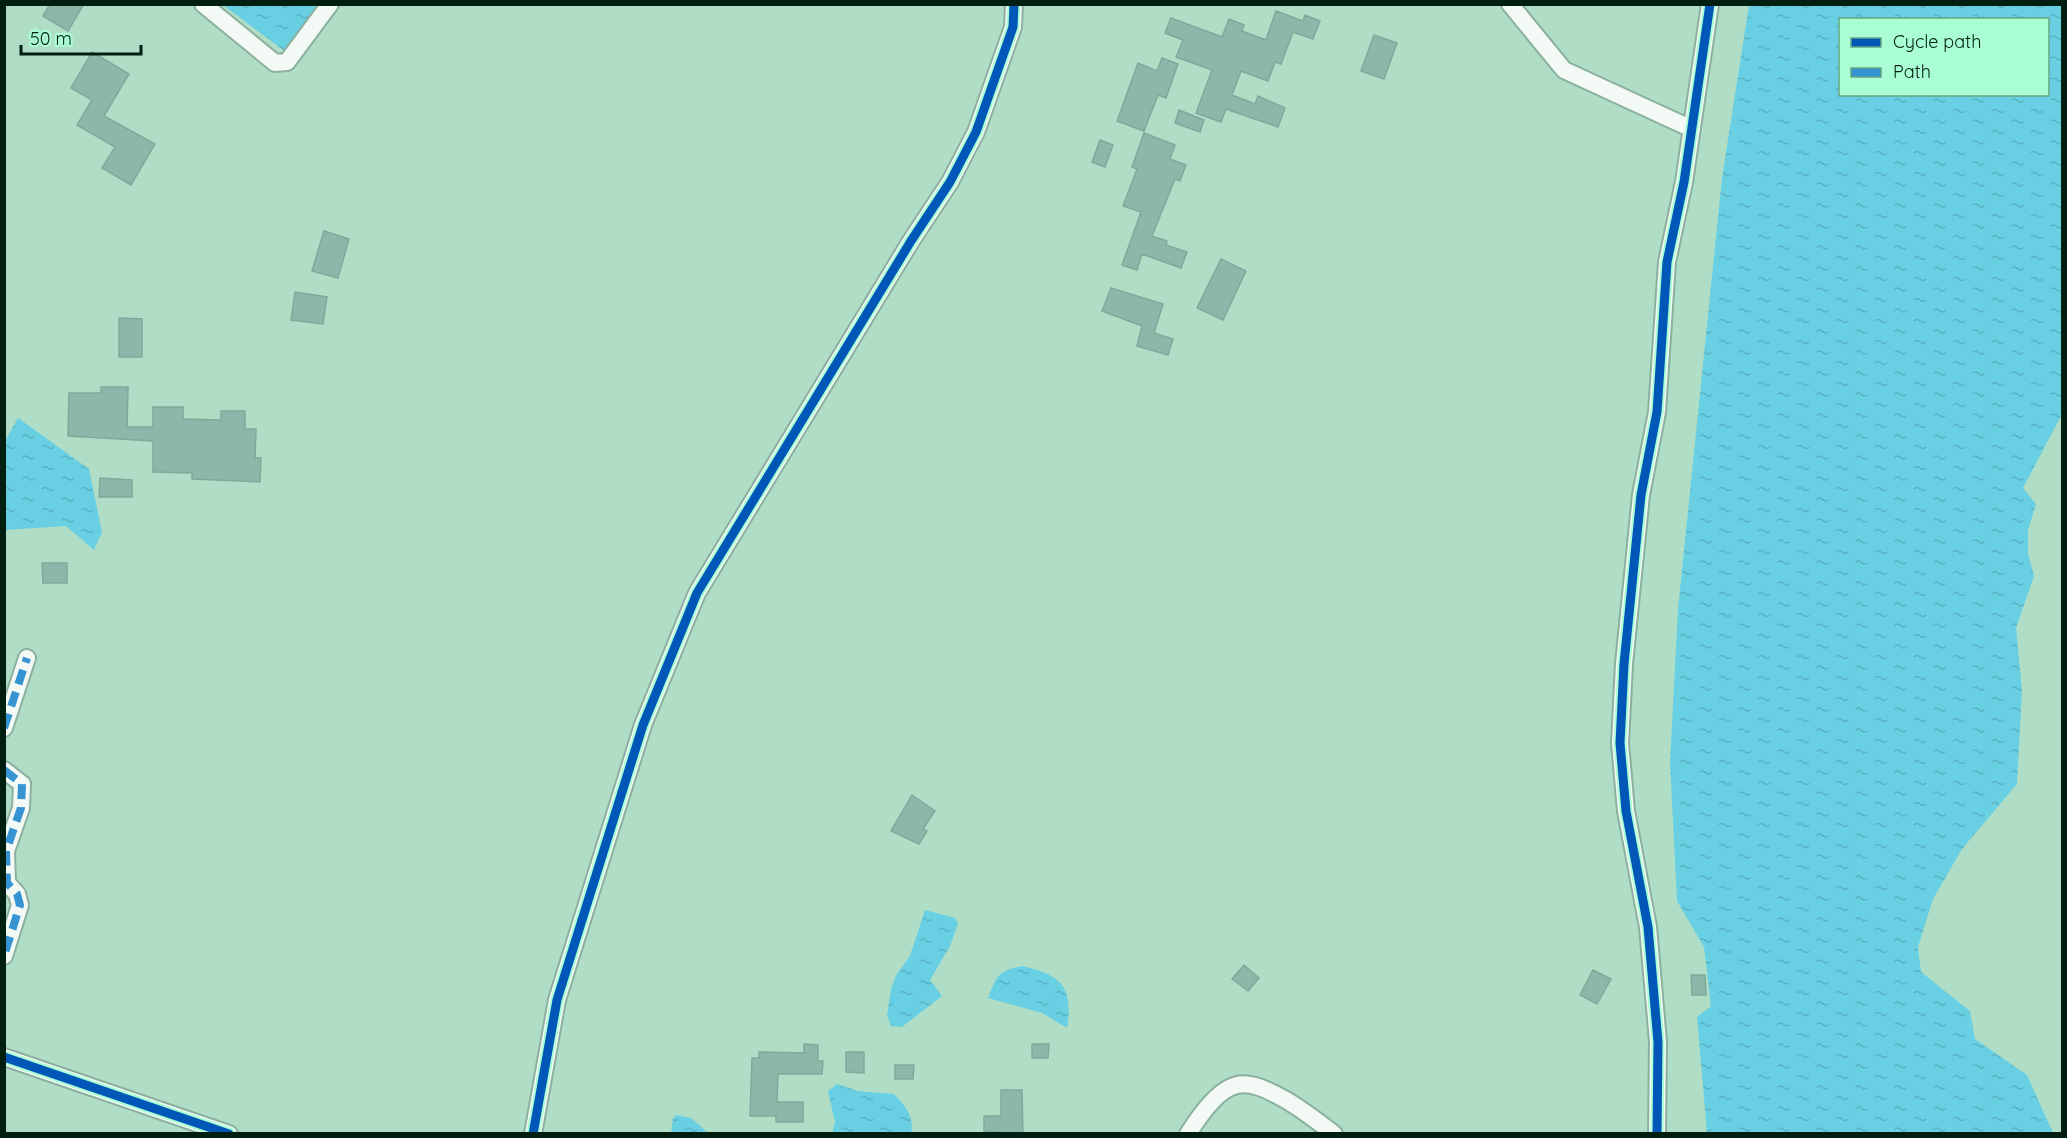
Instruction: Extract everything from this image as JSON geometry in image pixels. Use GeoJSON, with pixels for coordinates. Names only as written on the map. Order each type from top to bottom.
{"type":"FeatureCollection","features":[{"type":"Feature","properties":{"kind":"street"},"geometry":{"type":"LineString","coordinates":[[203,4],[275,63],[287,62],[330,4]]}},
{"type":"Feature","properties":{"kind":"street"},"geometry":{"type":"LineString","coordinates":[[533,1134],[557,1000],[643,725],[697,593],[910,241],[950,182],[976,132],[1013,27],[1014,4]]}},
{"type":"Feature","properties":{"kind":"street"},"geometry":{"type":"LineString","coordinates":[[1510,4],[1564,70],[1692,129]]}},
{"type":"Feature","properties":{"kind":"street"},"geometry":{"type":"LineString","coordinates":[[1657,1134],[1658,1042],[1648,927],[1626,811],[1620,743],[1628,621],[1641,495],[1657,412],[1668,262],[1692,129],[1710,4]]}},
{"type":"Feature","properties":{"kind":"street"},"geometry":{"type":"LineString","coordinates":[[4,728],[27,658]]}},
{"type":"Feature","properties":{"kind":"street"},"geometry":{"type":"LineString","coordinates":[[4,770],[22,784],[21,808],[6,851],[7,883],[17,894],[20,905],[4,956]]}},
{"type":"Feature","properties":{"kind":"street"},"geometry":{"type":"LineString","coordinates":[[4,1057],[230,1134]]}},
{"type":"Feature","properties":{"kind":"street"},"geometry":{"type":"LineString","coordinates":[[1188,1134],[1218,1098],[1235,1086],[1252,1084],[1269,1091],[1334,1134]]}},
{"type":"Feature","properties":{"kind":"water"},"geometry":{"type":"Polygon","coordinates":[[[223,5],[321,5],[293,43],[283,50],[223,5]]]}},
{"type":"Feature","properties":{"kind":"water"},"geometry":{"type":"Polygon","coordinates":[[[1749,5],[2062,5],[2062,414],[2023,488],[2036,504],[2028,530],[2028,554],[2034,576],[2016,628],[2022,691],[2017,784],[1962,849],[1933,899],[1918,947],[1921,972],[1970,1011],[1975,1039],[2027,1075],[2053,1133],[1707,1133],[1697,1017],[1711,1006],[1704,947],[1677,901],[1670,762],[1678,609],[1722,178],[1749,5]]]}},
{"type":"Feature","properties":{"kind":"water"},"geometry":{"type":"Polygon","coordinates":[[[18,418],[89,469],[102,532],[94,550],[66,526],[5,530],[5,441],[18,418]]]}},
{"type":"Feature","properties":{"kind":"water"},"geometry":{"type":"Polygon","coordinates":[[[925,910],[955,918],[958,924],[950,946],[930,980],[942,996],[902,1027],[891,1026],[887,1015],[891,989],[896,975],[910,956],[925,910]]]}},
{"type":"Feature","properties":{"kind":"water"},"geometry":{"type":"Polygon","coordinates":[[[1023,966],[1055,978],[1062,985],[1068,1002],[1067,1028],[1042,1013],[988,998],[999,975],[1008,969],[1023,966]]]}},
{"type":"Feature","properties":{"kind":"water"},"geometry":{"type":"Polygon","coordinates":[[[837,1084],[858,1091],[894,1094],[910,1117],[911,1133],[832,1133],[835,1122],[828,1091],[837,1084]]]}},
{"type":"Feature","properties":{"kind":"water"},"geometry":{"type":"Polygon","coordinates":[[[676,1115],[691,1118],[708,1133],[671,1133],[673,1118],[676,1115]]]}},
{"type":"Feature","properties":{"kind":"building"},"geometry":{"type":"Polygon","coordinates":[[[50,4],[84,4],[68,31],[43,16],[50,4]]]}},
{"type":"Feature","properties":{"kind":"building"},"geometry":{"type":"Polygon","coordinates":[[[1276,11],[1303,21],[1305,15],[1320,21],[1313,39],[1293,32],[1281,64],[1275,62],[1268,81],[1241,71],[1232,95],[1255,104],[1258,96],[1285,108],[1278,127],[1226,109],[1221,122],[1196,113],[1212,70],[1176,57],[1183,40],[1165,33],[1171,18],[1222,37],[1229,19],[1244,25],[1242,31],[1266,40],[1276,11]]]}},
{"type":"Feature","properties":{"kind":"building"},"geometry":{"type":"Polygon","coordinates":[[[1374,35],[1397,43],[1384,79],[1361,71],[1374,35]]]}},
{"type":"Feature","properties":{"kind":"building"},"geometry":{"type":"Polygon","coordinates":[[[92,52],[129,74],[104,116],[155,144],[131,185],[102,168],[115,147],[77,125],[92,100],[71,88],[92,52]]]}},
{"type":"Feature","properties":{"kind":"building"},"geometry":{"type":"Polygon","coordinates":[[[1162,58],[1178,64],[1166,98],[1158,95],[1144,131],[1117,121],[1138,63],[1157,71],[1162,58]]]}},
{"type":"Feature","properties":{"kind":"building"},"geometry":{"type":"Polygon","coordinates":[[[1179,110],[1204,120],[1200,132],[1175,123],[1179,110]]]}},
{"type":"Feature","properties":{"kind":"building"},"geometry":{"type":"Polygon","coordinates":[[[1144,133],[1175,145],[1170,159],[1186,165],[1180,181],[1175,179],[1152,236],[1167,241],[1166,245],[1187,252],[1181,268],[1142,254],[1137,270],[1122,265],[1141,212],[1123,206],[1137,169],[1132,167],[1144,133]]]}},
{"type":"Feature","properties":{"kind":"building"},"geometry":{"type":"Polygon","coordinates":[[[1100,140],[1113,145],[1105,167],[1092,162],[1100,140]]]}},
{"type":"Feature","properties":{"kind":"building"},"geometry":{"type":"Polygon","coordinates":[[[324,231],[349,239],[338,278],[312,271],[324,231]]]}},
{"type":"Feature","properties":{"kind":"building"},"geometry":{"type":"Polygon","coordinates":[[[1221,259],[1246,271],[1223,320],[1197,308],[1221,259]]]}},
{"type":"Feature","properties":{"kind":"building"},"geometry":{"type":"Polygon","coordinates":[[[1111,288],[1163,304],[1154,333],[1173,339],[1168,355],[1137,346],[1142,326],[1102,311],[1111,288]]]}},
{"type":"Feature","properties":{"kind":"building"},"geometry":{"type":"Polygon","coordinates":[[[295,292],[327,297],[323,324],[291,320],[295,292]]]}},
{"type":"Feature","properties":{"kind":"building"},"geometry":{"type":"Polygon","coordinates":[[[119,318],[142,319],[142,357],[119,357],[119,318]]]}},
{"type":"Feature","properties":{"kind":"building"},"geometry":{"type":"Polygon","coordinates":[[[101,387],[128,387],[127,427],[153,427],[153,407],[183,407],[183,419],[221,420],[221,411],[245,411],[245,429],[256,429],[255,458],[261,458],[260,482],[192,479],[192,473],[153,472],[153,441],[68,436],[69,393],[101,393],[101,387]]]}},
{"type":"Feature","properties":{"kind":"building"},"geometry":{"type":"Polygon","coordinates":[[[100,478],[132,480],[132,497],[99,497],[100,478]]]}},
{"type":"Feature","properties":{"kind":"building"},"geometry":{"type":"Polygon","coordinates":[[[42,563],[67,563],[67,583],[43,583],[42,563]]]}},
{"type":"Feature","properties":{"kind":"building"},"geometry":{"type":"Polygon","coordinates":[[[912,795],[935,811],[923,829],[927,831],[919,844],[891,831],[912,795]]]}},
{"type":"Feature","properties":{"kind":"building"},"geometry":{"type":"Polygon","coordinates":[[[1244,965],[1259,978],[1248,991],[1232,979],[1244,965]]]}},
{"type":"Feature","properties":{"kind":"building"},"geometry":{"type":"Polygon","coordinates":[[[1593,970],[1611,979],[1597,1004],[1580,995],[1593,970]]]}},
{"type":"Feature","properties":{"kind":"building"},"geometry":{"type":"Polygon","coordinates":[[[1691,975],[1705,975],[1706,995],[1692,995],[1691,975]]]}},
{"type":"Feature","properties":{"kind":"building"},"geometry":{"type":"Polygon","coordinates":[[[804,1044],[818,1045],[818,1061],[823,1061],[822,1074],[778,1074],[777,1102],[803,1102],[803,1122],[776,1122],[776,1116],[750,1116],[752,1058],[759,1058],[759,1052],[804,1053],[804,1044]]]}},
{"type":"Feature","properties":{"kind":"building"},"geometry":{"type":"Polygon","coordinates":[[[1032,1044],[1049,1044],[1048,1058],[1032,1058],[1032,1044]]]}},
{"type":"Feature","properties":{"kind":"building"},"geometry":{"type":"Polygon","coordinates":[[[846,1052],[864,1052],[864,1073],[846,1072],[846,1052]]]}},
{"type":"Feature","properties":{"kind":"building"},"geometry":{"type":"Polygon","coordinates":[[[895,1065],[914,1065],[913,1079],[895,1079],[895,1065]]]}},
{"type":"Feature","properties":{"kind":"building"},"geometry":{"type":"Polygon","coordinates":[[[1001,1090],[1022,1090],[1023,1134],[984,1131],[984,1116],[1001,1116],[1001,1090]]]}},
{"type":"Feature","properties":{"kind":"marked path"},"geometry":{"type":"LineString","coordinates":[[4,728],[27,658]]}},
{"type":"Feature","properties":{"kind":"marked path"},"geometry":{"type":"LineString","coordinates":[[4,770],[22,784],[21,808],[6,851],[7,883],[17,894],[20,905],[4,956]]}},
{"type":"Feature","properties":{"kind":"cycle path"},"geometry":{"type":"LineString","coordinates":[[533,1134],[557,1000],[643,725],[697,593],[911,241],[950,182],[976,132],[1013,27],[1014,4]]}},
{"type":"Feature","properties":{"kind":"cycle path"},"geometry":{"type":"LineString","coordinates":[[1657,1134],[1658,1042],[1648,927],[1626,811],[1620,743],[1624,664],[1641,495],[1657,412],[1667,262],[1684,182],[1710,4]]}},
{"type":"Feature","properties":{"kind":"cycle path"},"geometry":{"type":"LineString","coordinates":[[4,1057],[229,1134]]}}]}
